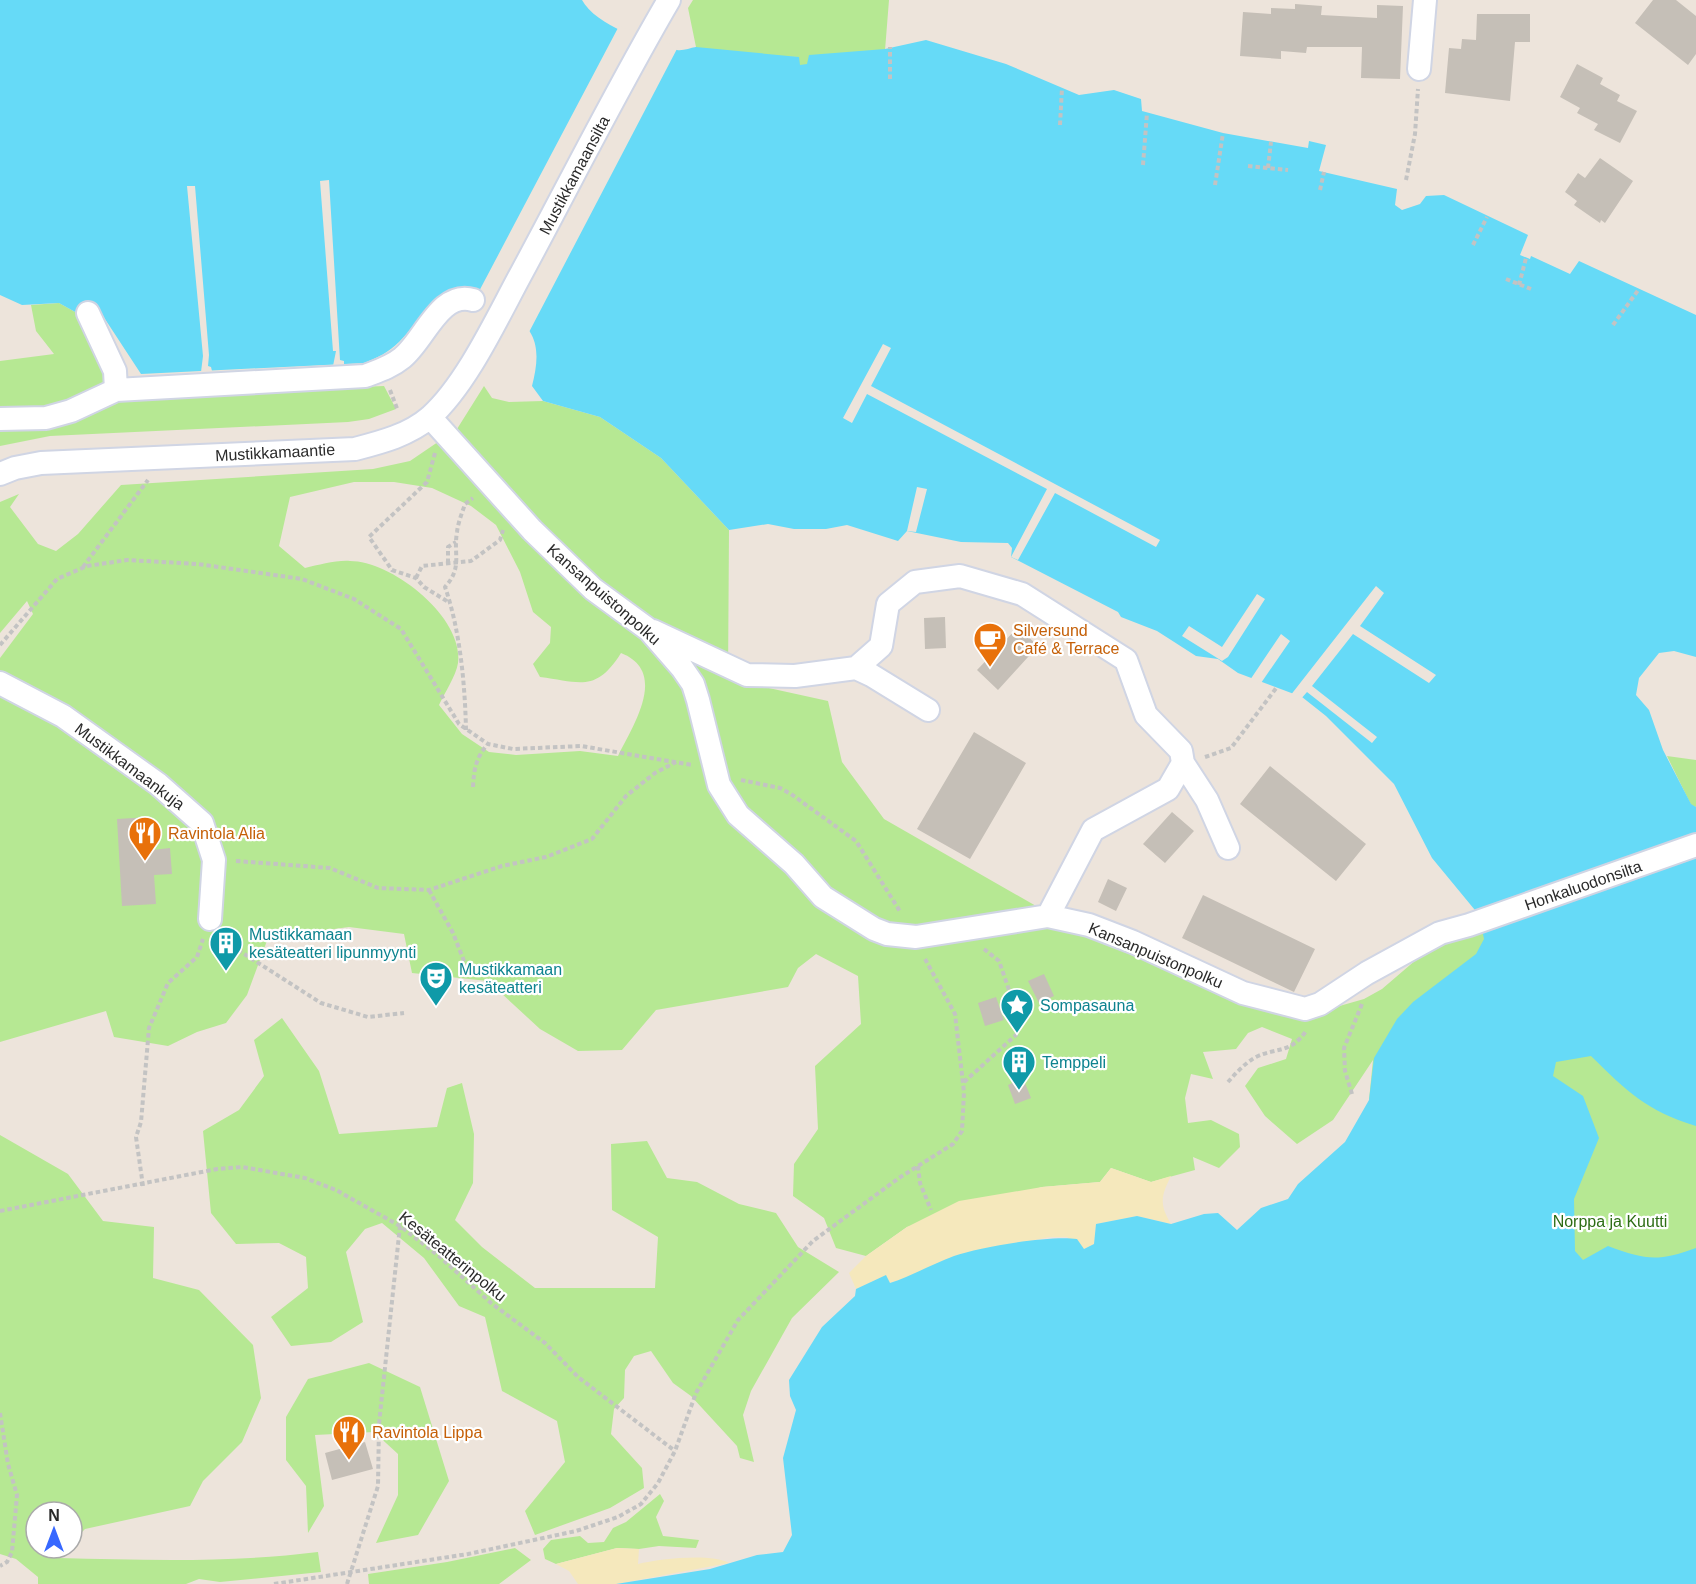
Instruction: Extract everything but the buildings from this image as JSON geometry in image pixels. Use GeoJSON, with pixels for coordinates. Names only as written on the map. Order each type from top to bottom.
{"type":"FeatureCollection","features":[{"type":"Feature","properties":{"kind":"street","name":"Mustikkamaansilta"},"geometry":{"type":"LineString","coordinates":[[495,323],[669,0]]}},
{"type":"Feature","properties":{"kind":"street"},"geometry":{"type":"LineString","coordinates":[[1419,69],[1425,0]]}},
{"type":"Feature","properties":{"kind":"street"},"geometry":{"type":"LineString","coordinates":[[0,420],[46,418],[71,411],[116,390],[365,376],[386,369],[403,357],[449,303],[462,298],[473,300]]}},
{"type":"Feature","properties":{"kind":"street"},"geometry":{"type":"LineString","coordinates":[[88,313],[115,371],[116,390]]}},
{"type":"Feature","properties":{"kind":"street","name":"Mustikkamaantie"},"geometry":{"type":"LineString","coordinates":[[0,474],[15,468],[41,463],[355,449],[437,425],[457,384],[495,323]]}},
{"type":"Feature","properties":{"kind":"street","name":"Kansanpuistonpolku"},"geometry":{"type":"LineString","coordinates":[[437,425],[516,514],[593,589],[649,630],[693,684],[714,772],[723,793],[738,815],[794,864],[823,897],[874,929],[888,934],[916,937],[1048,916],[1089,925],[1133,942],[1242,993],[1312,1006]]}},
{"type":"Feature","properties":{"kind":"street"},"geometry":{"type":"LineString","coordinates":[[856,669],[881,646],[888,604],[915,582],[960,576],[1022,594],[1126,660],[1146,715],[1181,751],[1183,763],[1207,800],[1228,848]]}},
{"type":"Feature","properties":{"kind":"street"},"geometry":{"type":"LineString","coordinates":[[649,630],[667,636],[747,675],[795,676],[856,669],[871,675],[928,710]]}},
{"type":"Feature","properties":{"kind":"street","name":"Mustikkamaankuja"},"geometry":{"type":"LineString","coordinates":[[0,683],[63,716],[158,784],[202,823],[214,860],[206,930]]}},
{"type":"Feature","properties":{"kind":"street"},"geometry":{"type":"LineString","coordinates":[[1048,916],[1093,830],[1168,789],[1183,763]]}},
{"type":"Feature","properties":{"kind":"street","name":"Honkaluodonsilta"},"geometry":{"type":"LineString","coordinates":[[1312,1006],[1440,933],[1469,925],[1696,845]]}},
{"type":"Feature","properties":{"kind":"path"},"geometry":{"type":"LineString","coordinates":[[890,47],[890,79]]}},
{"type":"Feature","properties":{"kind":"path"},"geometry":{"type":"LineString","coordinates":[[1406,180],[1415,134],[1419,69]]}},
{"type":"Feature","properties":{"kind":"path"},"geometry":{"type":"LineString","coordinates":[[1060,125],[1062,88]]}},
{"type":"Feature","properties":{"kind":"path"},"geometry":{"type":"LineString","coordinates":[[1143,165],[1147,112]]}},
{"type":"Feature","properties":{"kind":"path"},"geometry":{"type":"LineString","coordinates":[[1215,185],[1222,133]]}},
{"type":"Feature","properties":{"kind":"path"},"geometry":{"type":"LineString","coordinates":[[1268,168],[1271,142]]}},
{"type":"Feature","properties":{"kind":"path"},"geometry":{"type":"LineString","coordinates":[[1248,166],[1288,170]]}},
{"type":"Feature","properties":{"kind":"path"},"geometry":{"type":"LineString","coordinates":[[1320,190],[1324,172]]}},
{"type":"Feature","properties":{"kind":"path"},"geometry":{"type":"LineString","coordinates":[[1473,245],[1487,217]]}},
{"type":"Feature","properties":{"kind":"path"},"geometry":{"type":"LineString","coordinates":[[1519,285],[1526,258]]}},
{"type":"Feature","properties":{"kind":"path"},"geometry":{"type":"LineString","coordinates":[[1506,279],[1531,290]]}},
{"type":"Feature","properties":{"kind":"path"},"geometry":{"type":"LineString","coordinates":[[1613,325],[1639,290]]}},
{"type":"Feature","properties":{"kind":"path"},"geometry":{"type":"LineString","coordinates":[[388,384],[398,409]]}},
{"type":"Feature","properties":{"kind":"path"},"geometry":{"type":"LineString","coordinates":[[437,425],[427,482],[369,537],[392,570],[416,578],[424,587],[451,603]]}},
{"type":"Feature","properties":{"kind":"path"},"geometry":{"type":"LineString","coordinates":[[83,568],[149,478]]}},
{"type":"Feature","properties":{"kind":"path"},"geometry":{"type":"LineString","coordinates":[[466,730],[460,673],[463,653],[454,629],[451,603],[445,587],[454,576],[457,563],[457,541],[465,504],[490,485]]}},
{"type":"Feature","properties":{"kind":"path"},"geometry":{"type":"LineString","coordinates":[[416,578],[422,566],[471,561],[500,540],[505,525],[516,514]]}},
{"type":"Feature","properties":{"kind":"path"},"geometry":{"type":"LineString","coordinates":[[448,563],[448,547],[457,541]]}},
{"type":"Feature","properties":{"kind":"path"},"geometry":{"type":"LineString","coordinates":[[1,643],[57,579],[83,568],[127,560],[198,564],[302,579],[354,599],[401,629],[466,730],[488,744],[513,749],[581,746],[704,766],[714,772],[780,788],[841,828],[856,841],[916,937],[955,1014],[963,1082],[962,1131],[953,1144],[918,1166],[813,1241],[738,1320],[696,1393],[675,1451],[658,1483],[641,1504],[618,1517],[576,1531],[468,1554],[274,1584]]}},
{"type":"Feature","properties":{"kind":"path"},"geometry":{"type":"LineString","coordinates":[[0,635],[1,643]]}},
{"type":"Feature","properties":{"kind":"path"},"geometry":{"type":"LineString","coordinates":[[1183,763],[1231,748],[1277,687]]}},
{"type":"Feature","properties":{"kind":"path"},"geometry":{"type":"LineString","coordinates":[[473,787],[474,766],[479,754],[488,744]]}},
{"type":"Feature","properties":{"kind":"path"},"geometry":{"type":"LineString","coordinates":[[214,860],[330,868],[378,888],[429,890],[502,866],[546,857],[592,839],[626,796],[655,773],[676,762]]}},
{"type":"Feature","properties":{"kind":"path"},"geometry":{"type":"LineString","coordinates":[[429,890],[453,933],[466,966]]}},
{"type":"Feature","properties":{"kind":"path"},"geometry":{"type":"LineString","coordinates":[[143,1185],[136,1137],[141,1122],[149,1028],[168,983],[197,957],[206,930],[321,1003],[368,1017],[404,1013]]}},
{"type":"Feature","properties":{"kind":"path"},"geometry":{"type":"LineString","coordinates":[[962,931],[999,961],[1017,1013]]}},
{"type":"Feature","properties":{"kind":"path"},"geometry":{"type":"LineString","coordinates":[[1352,1094],[1344,1048],[1362,1007],[1367,974]]}},
{"type":"Feature","properties":{"kind":"path"},"geometry":{"type":"LineString","coordinates":[[1228,1082],[1244,1065],[1258,1056],[1281,1051],[1298,1043],[1314,1020],[1312,1006]]}},
{"type":"Feature","properties":{"kind":"path"},"geometry":{"type":"LineString","coordinates":[[963,1082],[1017,1034]]}},
{"type":"Feature","properties":{"kind":"path"},"geometry":{"type":"LineString","coordinates":[[918,1166],[920,1183],[931,1210]]}},
{"type":"Feature","properties":{"kind":"path","name":"Kesäteatterinpolku"},"geometry":{"type":"LineString","coordinates":[[0,1211],[217,1169],[242,1167],[305,1178],[336,1190],[400,1226],[491,1303],[544,1344],[578,1377],[675,1451]]}},
{"type":"Feature","properties":{"kind":"path"},"geometry":{"type":"LineString","coordinates":[[347,1584],[378,1486],[379,1424],[400,1226]]}},
{"type":"Feature","properties":{"kind":"path"},"geometry":{"type":"LineString","coordinates":[[0,1413],[8,1464],[17,1495],[12,1552],[7,1562],[0,1566]]}},
{"type":"Feature","properties":{"kind":"green space"},"geometry":{"type":"Polygon","coordinates":[[[693,0],[889,0],[884,63],[877,70],[799,65],[799,57],[691,55],[696,47],[688,8],[693,0]]]}},
{"type":"Feature","properties":{"kind":"green space"},"geometry":{"type":"Polygon","coordinates":[[[59,303],[77,313],[108,371],[149,396],[384,386],[396,409],[369,419],[348,422],[50,436],[0,446],[0,361],[54,354],[36,331],[31,305],[59,303]]]}},
{"type":"Feature","properties":{"kind":"green space"},"geometry":{"type":"Polygon","coordinates":[[[484,386],[492,398],[509,402],[543,401],[600,417],[661,458],[729,530],[728,679],[828,701],[842,762],[884,819],[1064,922],[1301,1017],[1364,999],[1382,989],[1438,941],[1482,929],[1521,940],[1369,1100],[1373,1060],[1333,1120],[1297,1144],[1265,1116],[1245,1086],[1258,1068],[1286,1059],[1292,1039],[1262,1027],[1248,1033],[1236,1049],[1203,1052],[1213,1079],[1191,1074],[1185,1098],[1188,1123],[1211,1120],[1239,1134],[1240,1147],[1219,1168],[1193,1157],[1195,1170],[1151,1182],[1111,1168],[1100,1182],[1042,1187],[907,1227],[866,1256],[836,1248],[824,1218],[793,1196],[794,1164],[818,1129],[815,1066],[861,1024],[858,976],[816,954],[798,968],[788,987],[656,1010],[622,1050],[578,1051],[540,1029],[488,981],[412,973],[404,934],[349,927],[268,938],[247,995],[226,1023],[197,1032],[168,1046],[114,1037],[106,1011],[0,1042],[0,658],[33,614],[27,601],[0,633],[0,502],[19,494],[10,507],[38,544],[56,551],[78,534],[121,485],[373,469],[410,461],[457,429],[484,386]],[[354,482],[290,497],[279,546],[305,568],[339,561],[367,563],[404,581],[422,595],[438,611],[450,628],[457,645],[457,668],[439,705],[462,734],[489,752],[516,755],[580,751],[618,756],[632,730],[643,700],[645,686],[643,673],[635,662],[621,653],[603,674],[586,682],[540,677],[533,664],[550,643],[551,627],[533,612],[520,572],[496,525],[471,506],[432,488],[394,482],[354,482]]]}},
{"type":"Feature","properties":{"kind":"green space"},"geometry":{"type":"Polygon","coordinates":[[[1667,756],[1696,760],[1696,807],[1691,805],[1667,756]]]}},
{"type":"Feature","properties":{"kind":"green space"},"geometry":{"type":"Polygon","coordinates":[[[282,1018],[319,1071],[339,1134],[437,1127],[447,1088],[462,1083],[474,1134],[473,1183],[455,1220],[482,1247],[535,1288],[655,1288],[658,1237],[612,1210],[611,1144],[647,1141],[667,1178],[697,1182],[739,1204],[776,1213],[798,1247],[839,1272],[792,1318],[751,1391],[743,1415],[754,1462],[740,1458],[737,1446],[691,1396],[673,1383],[651,1351],[634,1356],[625,1370],[624,1398],[614,1409],[611,1434],[642,1468],[644,1488],[610,1508],[535,1535],[525,1511],[565,1462],[557,1421],[502,1391],[485,1317],[459,1306],[424,1258],[382,1223],[365,1229],[346,1252],[363,1322],[331,1342],[291,1346],[271,1317],[308,1288],[306,1257],[279,1243],[236,1244],[211,1213],[203,1131],[239,1110],[264,1076],[254,1040],[282,1018]]]}},
{"type":"Feature","properties":{"kind":"green space","name":"Norppa ja Kuutti"},"geometry":{"type":"Polygon","coordinates":[[[1535,1046],[1696,1056],[1696,1282],[1526,1264],[1535,1046]]]}},
{"type":"Feature","properties":{"kind":"green space"},"geometry":{"type":"Polygon","coordinates":[[[0,1135],[68,1174],[103,1221],[154,1227],[153,1278],[199,1290],[253,1345],[261,1398],[242,1442],[203,1481],[190,1506],[84,1530],[84,1500],[24,1500],[24,1560],[188,1560],[253,1558],[318,1552],[321,1572],[220,1582],[199,1579],[186,1584],[38,1584],[38,1577],[16,1559],[0,1554],[0,1135]]]}},
{"type":"Feature","properties":{"kind":"green space"},"geometry":{"type":"Polygon","coordinates":[[[369,1363],[420,1387],[449,1481],[418,1535],[376,1543],[398,1495],[398,1454],[374,1432],[315,1435],[324,1506],[308,1533],[306,1486],[286,1460],[286,1417],[308,1379],[369,1363]]]}},
{"type":"Feature","properties":{"kind":"green space"},"geometry":{"type":"Polygon","coordinates":[[[660,1494],[664,1501],[656,1517],[663,1536],[699,1540],[696,1548],[659,1546],[639,1549],[617,1548],[556,1564],[545,1559],[543,1549],[551,1540],[580,1536],[588,1543],[604,1542],[613,1528],[626,1522],[660,1494]]]}},
{"type":"Feature","properties":{"kind":"green space"},"geometry":{"type":"Polygon","coordinates":[[[515,1548],[531,1560],[499,1584],[369,1584],[368,1574],[447,1562],[515,1548]]]}},
{"type":"Feature","properties":{"kind":"sand"},"geometry":{"type":"Polygon","coordinates":[[[1111,1168],[1151,1182],[1171,1176],[1165,1189],[1163,1205],[1171,1224],[1137,1216],[1096,1224],[1094,1244],[1084,1249],[1067,1237],[1050,1237],[954,1256],[913,1276],[889,1283],[885,1276],[856,1289],[849,1273],[866,1256],[907,1227],[959,1201],[1042,1187],[1100,1182],[1111,1168]]]}},
{"type":"Feature","properties":{"kind":"sand"},"geometry":{"type":"Polygon","coordinates":[[[617,1548],[639,1549],[638,1564],[659,1560],[698,1558],[710,1558],[729,1563],[616,1584],[578,1584],[569,1571],[556,1564],[617,1548]]]}},
{"type":"Feature","properties":{"kind":"water"},"geometry":{"type":"Polygon","coordinates":[[[0,0],[582,0],[599,18],[611,25],[666,47],[684,50],[696,47],[799,57],[800,65],[807,64],[809,55],[885,49],[926,40],[1006,64],[1079,95],[1114,90],[1141,99],[1142,111],[1223,133],[1308,148],[1309,141],[1326,145],[1319,171],[1397,189],[1395,205],[1402,210],[1420,204],[1426,196],[1444,195],[1528,235],[1520,255],[1530,259],[1531,256],[1570,274],[1579,261],[1696,315],[1696,657],[1674,651],[1659,653],[1639,678],[1636,695],[1649,710],[1663,750],[1691,804],[1696,807],[1696,1126],[1663,1113],[1638,1098],[1591,1056],[1556,1062],[1553,1076],[1583,1096],[1599,1138],[1574,1199],[1575,1251],[1583,1260],[1608,1246],[1652,1258],[1671,1256],[1696,1248],[1696,1584],[616,1584],[710,1569],[757,1555],[783,1552],[792,1535],[783,1458],[796,1410],[790,1396],[789,1380],[822,1327],[855,1296],[856,1289],[886,1275],[890,1283],[954,1256],[997,1246],[1065,1238],[1077,1239],[1084,1249],[1094,1244],[1096,1224],[1137,1216],[1171,1224],[1204,1214],[1218,1213],[1237,1230],[1261,1208],[1288,1199],[1298,1184],[1345,1142],[1369,1100],[1374,1058],[1397,1019],[1413,1002],[1476,954],[1484,939],[1479,915],[1432,858],[1394,784],[1326,716],[1302,697],[1238,673],[1218,659],[1196,656],[1157,631],[1121,617],[1118,612],[1011,557],[1012,548],[1008,543],[961,542],[907,531],[898,541],[847,525],[826,529],[794,529],[768,524],[729,530],[661,458],[600,417],[543,401],[532,386],[536,366],[536,347],[529,331],[514,316],[483,296],[468,291],[455,291],[444,295],[425,311],[395,346],[364,363],[141,374],[103,316],[77,313],[59,303],[22,305],[0,295],[0,0]]]}},
{"type":"Feature","properties":{"kind":"pier"},"geometry":{"type":"Polygon","coordinates":[[[619,26],[678,47],[527,336],[521,324],[476,297],[619,26]]]}},
{"type":"Feature","properties":{"kind":"pier"},"geometry":{"type":"Polygon","coordinates":[[[329,180],[340,360],[344,361],[344,366],[333,366],[336,351],[333,351],[320,181],[329,180]]]}},
{"type":"Feature","properties":{"kind":"pier"},"geometry":{"type":"Polygon","coordinates":[[[187,186],[195,186],[208,366],[212,371],[201,372],[203,356],[187,186]]]}},
{"type":"Feature","properties":{"kind":"pier"},"geometry":{"type":"Polygon","coordinates":[[[883,344],[891,348],[871,386],[1160,540],[1156,547],[1055,493],[1018,560],[1011,557],[1047,489],[867,394],[852,423],[843,418],[883,344]]]}},
{"type":"Feature","properties":{"kind":"pier"},"geometry":{"type":"Polygon","coordinates":[[[917,487],[927,489],[916,532],[907,531],[917,487]]]}},
{"type":"Feature","properties":{"kind":"pier"},"geometry":{"type":"Polygon","coordinates":[[[1376,586],[1384,593],[1360,626],[1436,675],[1429,683],[1353,634],[1312,686],[1377,737],[1372,743],[1307,692],[1300,700],[1290,696],[1376,586]]]}},
{"type":"Feature","properties":{"kind":"pier"},"geometry":{"type":"Polygon","coordinates":[[[1257,594],[1265,599],[1228,657],[1222,661],[1182,636],[1189,626],[1222,647],[1257,594]]]}},
{"type":"Feature","properties":{"kind":"pier"},"geometry":{"type":"Polygon","coordinates":[[[1281,634],[1290,641],[1261,683],[1250,680],[1281,634]]]}},
{"type":"Feature","properties":{"kind":"place","name":"Silversund Café & Terrace"},"geometry":{"type":"Point","coordinates":[990,668]}},
{"type":"Feature","properties":{"kind":"place","name":"Ravintola Alia"},"geometry":{"type":"Point","coordinates":[145,862]}},
{"type":"Feature","properties":{"kind":"place","name":"Mustikkamaan kesäteatteri lipunmyynti"},"geometry":{"type":"Point","coordinates":[226,972]}},
{"type":"Feature","properties":{"kind":"place","name":"Mustikkamaan kesäteatteri"},"geometry":{"type":"Point","coordinates":[436,1007]}},
{"type":"Feature","properties":{"kind":"place","name":"Sompasauna"},"geometry":{"type":"Point","coordinates":[1017,1034]}},
{"type":"Feature","properties":{"kind":"place","name":"Temppeli"},"geometry":{"type":"Point","coordinates":[1019,1091]}},
{"type":"Feature","properties":{"kind":"place","name":"Ravintola Lippa"},"geometry":{"type":"Point","coordinates":[349,1461]}}]}
